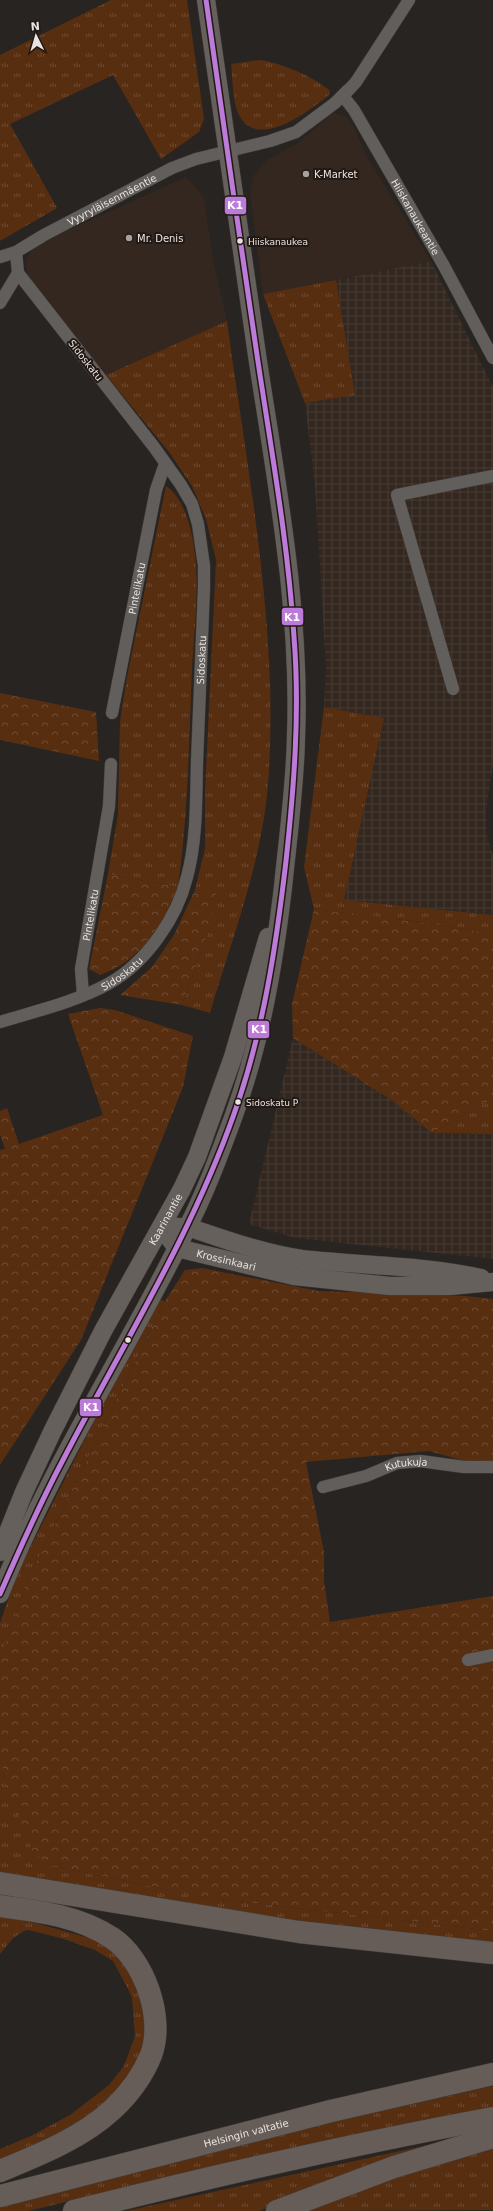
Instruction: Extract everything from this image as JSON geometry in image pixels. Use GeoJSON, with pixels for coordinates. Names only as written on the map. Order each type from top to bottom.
{"type":"FeatureCollection","features":[{"type":"Feature","properties":{"kind":"highway"},"geometry":{"type":"LineString","coordinates":[[0,1883],[299,1932],[493,1953]]}},
{"type":"Feature","properties":{"kind":"highway"},"geometry":{"type":"LineString","coordinates":[[0,1906],[58,1916],[99,1930],[113,1939],[127,1951],[138,1967],[153,2004],[154,2020],[151,2053],[136,2084],[113,2109],[63,2143],[0,2172]]}},
{"type":"Feature","properties":{"kind":"highway","name":"Helsingin valtatie"},"geometry":{"type":"LineString","coordinates":[[0,2196],[331,2110],[493,2074]]}},
{"type":"Feature","properties":{"kind":"highway"},"geometry":{"type":"LineString","coordinates":[[74,2211],[216,2176],[493,2118]]}},
{"type":"Feature","properties":{"kind":"highway"},"geometry":{"type":"LineString","coordinates":[[277,2211],[394,2167],[493,2137]]}},
{"type":"Feature","properties":{"kind":"main road","name":"Kaarinantie"},"geometry":{"type":"LineString","coordinates":[[0,1594],[13,1561],[72,1441],[188,1228],[235,1113],[257,1038],[276,946],[285,868],[296,735],[293,621],[282,515],[206,0]]}},
{"type":"Feature","properties":{"kind":"main road","name":"Kaarinantie"},"geometry":{"type":"LineString","coordinates":[[0,1552],[24,1492],[53,1430],[103,1331],[162,1227],[197,1157],[216,1105],[267,940],[285,868]]}},
{"type":"Feature","properties":{"kind":"main road","name":"Krossinkaari"},"geometry":{"type":"LineString","coordinates":[[162,1227],[188,1228],[270,1253],[303,1259],[452,1272],[493,1281]]}},
{"type":"Feature","properties":{"kind":"main road"},"geometry":{"type":"LineString","coordinates":[[162,1227],[177,1248]]}},
{"type":"Feature","properties":{"kind":"main road","name":"Krossinkaari"},"geometry":{"type":"LineString","coordinates":[[177,1248],[294,1276],[390,1286],[450,1286],[493,1281]]}},
{"type":"Feature","properties":{"kind":"street","name":"Hiiskanaukeantie"},"geometry":{"type":"LineString","coordinates":[[228,152],[270,141],[296,132],[335,103],[356,82],[409,0]]}},
{"type":"Feature","properties":{"kind":"street","name":"Hiiskanaukeantie"},"geometry":{"type":"LineString","coordinates":[[356,82],[342,96],[354,110],[420,225],[493,358]]}},
{"type":"Feature","properties":{"kind":"street","name":"Vyyryläisenmäentie"},"geometry":{"type":"LineString","coordinates":[[0,257],[16,252],[44,235],[172,168],[228,152]]}},
{"type":"Feature","properties":{"kind":"street"},"geometry":{"type":"LineString","coordinates":[[0,303],[18,273],[16,252]]}},
{"type":"Feature","properties":{"kind":"street","name":"Sidoskatu"},"geometry":{"type":"LineString","coordinates":[[0,1022],[57,1005],[109,984],[125,972],[154,942],[179,901],[187,877],[192,853],[204,566],[198,524],[192,504],[181,485],[154,447],[18,273]]}},
{"type":"Feature","properties":{"kind":"street","name":"Pintelikatu"},"geometry":{"type":"LineString","coordinates":[[112,713],[156,490],[165,464]]}},
{"type":"Feature","properties":{"kind":"street"},"geometry":{"type":"LineString","coordinates":[[453,689],[397,495],[493,476]]}},
{"type":"Feature","properties":{"kind":"street","name":"Pintelikatu"},"geometry":{"type":"LineString","coordinates":[[83,995],[81,969],[109,806],[111,764]]}},
{"type":"Feature","properties":{"kind":"street","name":"Kutukuja"},"geometry":{"type":"LineString","coordinates":[[323,1487],[366,1476],[397,1463],[420,1461],[464,1467],[493,1467]]}},
{"type":"Feature","properties":{"kind":"street"},"geometry":{"type":"LineString","coordinates":[[468,1660],[493,1655]]}},
{"type":"Feature","properties":{"kind":"shaded area"},"geometry":{"type":"Polygon","coordinates":[[[335,113],[346,117],[353,125],[365,153],[431,261],[263,294],[250,193],[254,175],[267,160],[298,143],[329,116],[335,113]]]}},
{"type":"Feature","properties":{"kind":"shaded area"},"geometry":{"type":"Polygon","coordinates":[[[186,177],[204,197],[213,259],[227,321],[106,375],[30,282],[25,264],[27,258],[33,248],[40,243],[186,177]]]}},
{"type":"Feature","properties":{"kind":"shaded area"},"geometry":{"type":"Polygon","coordinates":[[[431,261],[493,387],[493,764],[486,811],[487,835],[493,856],[493,915],[344,900],[384,718],[324,707],[326,666],[315,487],[305,403],[355,394],[336,280],[431,261]]]}},
{"type":"Feature","properties":{"kind":"shaded area"},"geometry":{"type":"Polygon","coordinates":[[[293,1038],[390,1099],[432,1133],[493,1134],[493,1259],[295,1238],[249,1224],[293,1038]]]}},
{"type":"Feature","properties":{"kind":"green space"},"geometry":{"type":"Polygon","coordinates":[[[111,0],[187,0],[204,119],[199,132],[161,159],[113,75],[10,124],[57,208],[0,241],[0,55],[111,0]]]}},
{"type":"Feature","properties":{"kind":"green space"},"geometry":{"type":"Polygon","coordinates":[[[259,60],[286,67],[306,76],[330,91],[329,95],[297,118],[283,125],[270,129],[257,129],[246,124],[238,113],[236,107],[231,64],[259,60]]]}},
{"type":"Feature","properties":{"kind":"green space"},"geometry":{"type":"Polygon","coordinates":[[[336,280],[355,395],[305,403],[263,294],[336,280]]]}},
{"type":"Feature","properties":{"kind":"green space"},"geometry":{"type":"Polygon","coordinates":[[[227,321],[260,552],[266,611],[271,727],[268,784],[260,842],[245,900],[210,1013],[182,1005],[209,930],[215,893],[195,890],[205,848],[205,792],[216,560],[206,519],[192,486],[169,452],[106,375],[227,321]]]}},
{"type":"Feature","properties":{"kind":"green space"},"geometry":{"type":"Polygon","coordinates":[[[166,486],[178,498],[186,514],[191,531],[196,562],[196,608],[186,806],[178,887],[108,874],[118,814],[120,721],[127,677],[166,486]]]}},
{"type":"Feature","properties":{"kind":"green space"},"geometry":{"type":"Polygon","coordinates":[[[0,693],[96,712],[99,761],[0,740],[0,693]]]}},
{"type":"Feature","properties":{"kind":"green space"},"geometry":{"type":"Polygon","coordinates":[[[324,707],[384,718],[344,900],[493,915],[493,934],[420,922],[314,909],[304,867],[324,707]]]}},
{"type":"Feature","properties":{"kind":"green space"},"geometry":{"type":"Polygon","coordinates":[[[108,874],[178,887],[165,915],[148,940],[127,961],[100,975],[89,969],[108,874]]]}},
{"type":"Feature","properties":{"kind":"green space"},"geometry":{"type":"Polygon","coordinates":[[[195,890],[216,893],[209,930],[182,1005],[120,995],[152,967],[174,935],[195,890]]]}},
{"type":"Feature","properties":{"kind":"green space"},"geometry":{"type":"Polygon","coordinates":[[[314,909],[420,922],[493,934],[493,1098],[432,1133],[390,1099],[293,1038],[292,1004],[314,909]]]}},
{"type":"Feature","properties":{"kind":"green space"},"geometry":{"type":"Polygon","coordinates":[[[100,1008],[115,1010],[193,1036],[183,1087],[81,1340],[0,1465],[0,1150],[5,1149],[0,1134],[0,1111],[7,1108],[19,1144],[103,1115],[68,1014],[100,1008]]]}},
{"type":"Feature","properties":{"kind":"green space"},"geometry":{"type":"Polygon","coordinates":[[[493,1098],[493,1134],[432,1133],[493,1098]]]}},
{"type":"Feature","properties":{"kind":"green space"},"geometry":{"type":"Polygon","coordinates":[[[202,1268],[318,1291],[466,1296],[493,1299],[493,1469],[429,1451],[306,1462],[324,1552],[324,1581],[330,1622],[493,1596],[493,1931],[203,1897],[48,1865],[32,1850],[6,1785],[0,1757],[0,1659],[27,1581],[165,1301],[185,1270],[202,1268]]]}},
{"type":"Feature","properties":{"kind":"green space"},"geometry":{"type":"Polygon","coordinates":[[[156,1298],[165,1301],[27,1581],[0,1659],[0,1623],[17,1574],[156,1298]]]}},
{"type":"Feature","properties":{"kind":"green space"},"geometry":{"type":"Polygon","coordinates":[[[0,1757],[6,1785],[48,1865],[203,1897],[493,1931],[493,1942],[346,1929],[111,1893],[0,1872],[0,1757]]]}},
{"type":"Feature","properties":{"kind":"green space"},"geometry":{"type":"Polygon","coordinates":[[[0,1913],[96,1940],[112,1949],[140,1984],[147,2032],[136,2065],[110,2098],[84,2120],[57,2138],[0,2163],[0,2149],[31,2136],[70,2115],[109,2085],[124,2066],[135,2036],[132,1998],[113,1961],[95,1950],[64,1939],[29,1930],[24,1931],[13,1938],[0,1954],[0,1913]]]}},
{"type":"Feature","properties":{"kind":"green space"},"geometry":{"type":"Polygon","coordinates":[[[493,2086],[493,2108],[166,2178],[28,2211],[0,2211],[0,2207],[331,2122],[493,2086]]]}},
{"type":"Feature","properties":{"kind":"green space"},"geometry":{"type":"Polygon","coordinates":[[[446,2141],[330,2182],[259,2211],[126,2211],[446,2141]]]}},
{"type":"Feature","properties":{"kind":"green space"},"geometry":{"type":"Polygon","coordinates":[[[493,2148],[493,2210],[301,2211],[427,2164],[493,2148]]]}},
{"type":"Feature","properties":{"kind":"transit line","name":"K1"},"geometry":{"type":"LineString","coordinates":[[0,1594],[47,1492],[86,1415],[177,1246],[217,1159],[244,1083],[261,1021],[273,957],[282,893],[291,805],[296,721],[296,665],[291,601],[288,566],[206,0]]}},
{"type":"Feature","properties":{"kind":"place","name":"K-Market"},"geometry":{"type":"Point","coordinates":[306,174]}},
{"type":"Feature","properties":{"kind":"place","name":"Mr. Denis"},"geometry":{"type":"Point","coordinates":[129,238]}},
{"type":"Feature","properties":{"kind":"place","name":"Hiiskanaukea"},"geometry":{"type":"Point","coordinates":[240,241]}},
{"type":"Feature","properties":{"kind":"place","name":"Sidoskatu P"},"geometry":{"type":"Point","coordinates":[238,1102]}}]}
